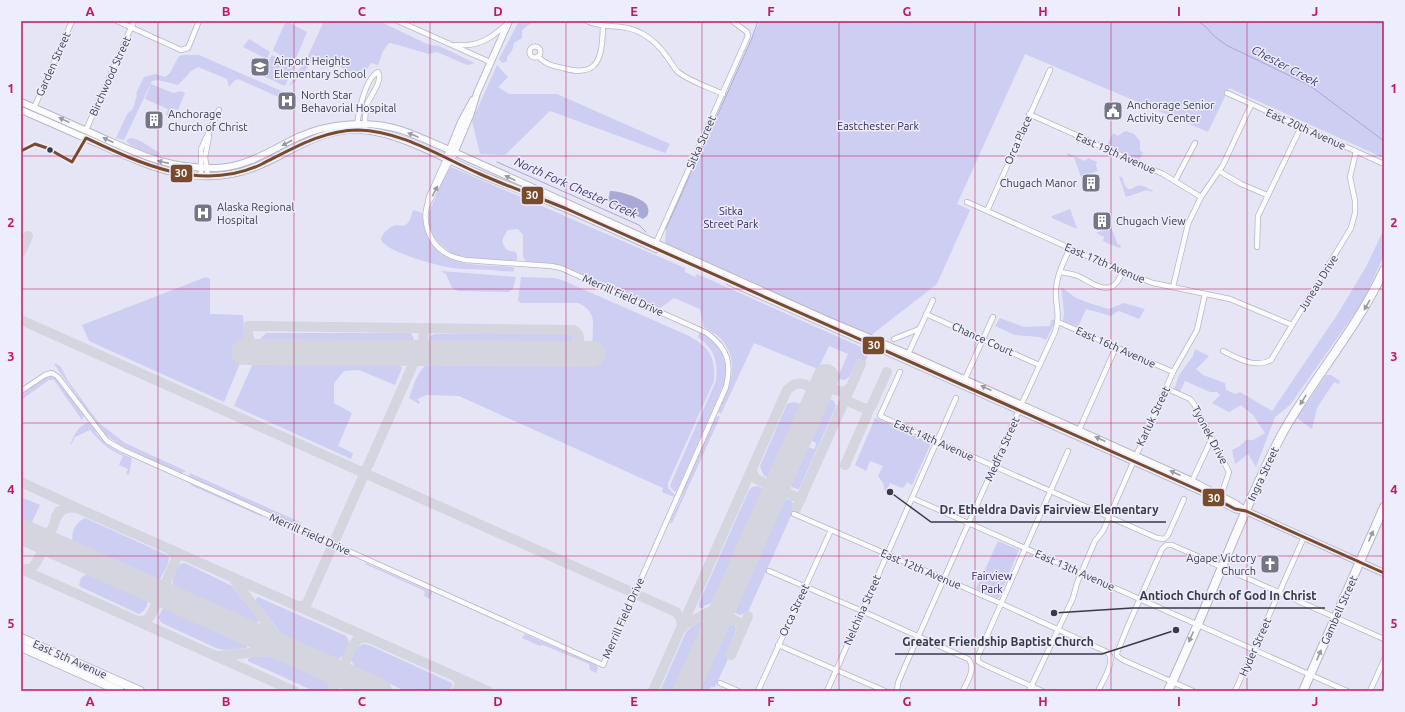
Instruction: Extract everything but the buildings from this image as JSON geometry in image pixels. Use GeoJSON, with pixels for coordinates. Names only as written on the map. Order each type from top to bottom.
{"type":"FeatureCollection","features":[{"type":"Feature","properties":{"kind":"highway","name":"Ingra Street"},"geometry":{"type":"LineString","coordinates":[[1168,691],[1246,511],[1273,453],[1289,423],[1324,368],[1364,310],[1384,270]]}},
{"type":"Feature","properties":{"kind":"highway","name":"Gambell Street"},"geometry":{"type":"LineString","coordinates":[[1303,691],[1384,507]]}},
{"type":"Feature","properties":{"kind":"highway","name":"East 5th Avenue"},"geometry":{"type":"LineString","coordinates":[[21,638],[140,691]]}},
{"type":"Feature","properties":{"kind":"highway","name":"East 5th Avenue"},"geometry":{"type":"LineString","coordinates":[[21,647],[120,691]]}},
{"type":"Feature","properties":{"kind":"main road"},"geometry":{"type":"LineString","coordinates":[[448,160],[451,151],[471,113],[477,93],[508,22]]}},
{"type":"Feature","properties":{"kind":"main road"},"geometry":{"type":"LineString","coordinates":[[21,102],[156,161],[181,166],[203,168],[223,167],[246,162],[265,155],[305,134],[330,127],[400,130],[451,151],[655,246],[1134,459],[1192,480],[1246,511],[1384,573]]}},
{"type":"Feature","properties":{"kind":"main road"},"geometry":{"type":"LineString","coordinates":[[21,110],[150,166],[180,174],[205,176],[244,170],[260,165],[319,136],[357,127]]}},
{"type":"Feature","properties":{"kind":"main road"},"geometry":{"type":"LineString","coordinates":[[365,128],[396,136],[448,160],[549,201],[908,354],[965,379],[1020,407],[1079,430],[1235,509],[1246,511]]}},
{"type":"Feature","properties":{"kind":"street","name":"Garden Street"},"geometry":{"type":"LineString","coordinates":[[34,108],[72,21]]}},
{"type":"Feature","properties":{"kind":"street"},"geometry":{"type":"LineString","coordinates":[[117,21],[181,50],[188,48],[199,21]]}},
{"type":"Feature","properties":{"kind":"street","name":"Birchwood Street"},"geometry":{"type":"LineString","coordinates":[[86,130],[134,21]]}},
{"type":"Feature","properties":{"kind":"street"},"geometry":{"type":"LineString","coordinates":[[398,21],[490,62]]}},
{"type":"Feature","properties":{"kind":"street"},"geometry":{"type":"LineString","coordinates":[[587,21],[603,26],[626,27],[645,35],[657,45],[678,72],[687,78],[723,94]]}},
{"type":"Feature","properties":{"kind":"street","name":"Sitka Street"},"geometry":{"type":"LineString","coordinates":[[655,246],[748,36],[747,32],[732,21]]}},
{"type":"Feature","properties":{"kind":"street"},"geometry":{"type":"LineString","coordinates":[[449,44],[464,45],[480,43],[495,34],[508,22]]}},
{"type":"Feature","properties":{"kind":"street"},"geometry":{"type":"LineString","coordinates":[[538,56],[544,62],[572,71],[586,70],[597,62],[601,54],[603,26]]}},
{"type":"Feature","properties":{"kind":"street","name":"Orca Place"},"geometry":{"type":"LineString","coordinates":[[987,211],[1029,114],[1050,70]]}},
{"type":"Feature","properties":{"kind":"street"},"geometry":{"type":"LineString","coordinates":[[357,127],[362,101],[373,75],[378,72],[380,75],[379,80],[367,106],[365,128]]}},
{"type":"Feature","properties":{"kind":"street","name":"East 20th Avenue"},"geometry":{"type":"LineString","coordinates":[[1227,93],[1384,164]]}},
{"type":"Feature","properties":{"kind":"street"},"geometry":{"type":"LineString","coordinates":[[1173,287],[1188,224],[1202,197],[1223,165],[1251,105]]}},
{"type":"Feature","properties":{"kind":"street"},"geometry":{"type":"LineString","coordinates":[[205,176],[203,168],[205,153],[210,130],[219,110]]}},
{"type":"Feature","properties":{"kind":"street","name":"East 19th Avenue"},"geometry":{"type":"LineString","coordinates":[[1029,114],[1175,181],[1202,197]]}},
{"type":"Feature","properties":{"kind":"street"},"geometry":{"type":"LineString","coordinates":[[1257,247],[1258,216],[1301,127]]}},
{"type":"Feature","properties":{"kind":"street"},"geometry":{"type":"LineString","coordinates":[[1175,181],[1195,143]]}},
{"type":"Feature","properties":{"kind":"street","name":"Juneau Drive"},"geometry":{"type":"LineString","coordinates":[[1223,351],[1254,364],[1264,364],[1271,360],[1351,228],[1355,207],[1350,177],[1356,152]]}},
{"type":"Feature","properties":{"kind":"street","name":"Merrill Field Drive"},"geometry":{"type":"LineString","coordinates":[[21,391],[45,375],[52,373],[58,377],[107,441],[123,450],[603,665],[726,388],[729,377],[729,361],[719,343],[707,334],[561,268],[464,260],[443,252],[436,245],[430,235],[425,213],[448,160]]}},
{"type":"Feature","properties":{"kind":"street"},"geometry":{"type":"LineString","coordinates":[[1219,171],[1241,184],[1267,196]]}},
{"type":"Feature","properties":{"kind":"street","name":"East 17th Avenue"},"geometry":{"type":"LineString","coordinates":[[967,202],[1123,272],[1153,283],[1230,298],[1292,326]]}},
{"type":"Feature","properties":{"kind":"street","name":"Medfra Street"},"geometry":{"type":"LineString","coordinates":[[897,691],[898,683],[918,636],[1058,322],[1056,291],[1060,272],[1070,248]]}},
{"type":"Feature","properties":{"kind":"street"},"geometry":{"type":"LineString","coordinates":[[1060,272],[1078,276],[1106,288],[1116,284],[1123,272]]}},
{"type":"Feature","properties":{"kind":"street","name":"Karluk Street"},"geometry":{"type":"LineString","coordinates":[[1030,688],[1046,652],[1059,630],[1073,598],[1081,572],[1095,541],[1103,531],[1173,372],[1197,330],[1206,294]]}},
{"type":"Feature","properties":{"kind":"street"},"geometry":{"type":"LineString","coordinates":[[908,354],[933,300]]}},
{"type":"Feature","properties":{"kind":"street","name":"Chance Court"},"geometry":{"type":"LineString","coordinates":[[926,314],[1039,365]]}},
{"type":"Feature","properties":{"kind":"street"},"geometry":{"type":"LineString","coordinates":[[965,379],[993,317]]}},
{"type":"Feature","properties":{"kind":"street","name":"East 16th Avenue"},"geometry":{"type":"LineString","coordinates":[[1058,322],[1173,372]]}},
{"type":"Feature","properties":{"kind":"street"},"geometry":{"type":"LineString","coordinates":[[894,339],[920,329]]}},
{"type":"Feature","properties":{"kind":"street"},"geometry":{"type":"LineString","coordinates":[[1079,430],[1116,347]]}},
{"type":"Feature","properties":{"kind":"street","name":"East 14th Avenue"},"geometry":{"type":"LineString","coordinates":[[900,372],[880,416],[937,442],[1157,538],[1164,538],[1168,535],[1184,499]]}},
{"type":"Feature","properties":{"kind":"street","name":"Tyonek Drive"},"geometry":{"type":"LineString","coordinates":[[1166,388],[1190,399],[1212,438],[1229,472],[1221,496]]}},
{"type":"Feature","properties":{"kind":"street","name":"Nelchina Street"},"geometry":{"type":"LineString","coordinates":[[827,691],[956,398]]}},
{"type":"Feature","properties":{"kind":"street"},"geometry":{"type":"LineString","coordinates":[[1192,480],[1212,438]]}},
{"type":"Feature","properties":{"kind":"street"},"geometry":{"type":"LineString","coordinates":[[1042,691],[1030,688],[982,664],[978,661],[978,656],[1068,451]]}},
{"type":"Feature","properties":{"kind":"street","name":"East 13th Avenue"},"geometry":{"type":"LineString","coordinates":[[912,498],[1347,691]]}},
{"type":"Feature","properties":{"kind":"street","name":"East 12th Avenue"},"geometry":{"type":"LineString","coordinates":[[794,514],[1000,603],[1106,652],[1110,656],[1110,665],[1098,691]]}},
{"type":"Feature","properties":{"kind":"street","name":"Orca Street"},"geometry":{"type":"LineString","coordinates":[[758,691],[831,530]]}},
{"type":"Feature","properties":{"kind":"street","name":"Hyder Street"},"geometry":{"type":"LineString","coordinates":[[1235,691],[1304,537]]}},
{"type":"Feature","properties":{"kind":"street"},"geometry":{"type":"LineString","coordinates":[[1193,691],[1117,656],[1117,650],[1139,599],[1162,549],[1166,545],[1172,545],[1384,639]]}},
{"type":"Feature","properties":{"kind":"street"},"geometry":{"type":"LineString","coordinates":[[769,571],[966,658],[972,663],[972,669],[963,691]]}},
{"type":"Feature","properties":{"kind":"street"},"geometry":{"type":"LineString","coordinates":[[778,645],[885,691]]}},
{"type":"Feature","properties":{"kind":"street"},"geometry":{"type":"LineString","coordinates":[[1370,691],[1384,660]]}},
{"type":"Feature","properties":{"kind":"street"},"geometry":{"type":"LineString","coordinates":[[720,683],[738,691]]}},
{"type":"Feature","properties":{"kind":"green space"},"geometry":{"type":"Polygon","coordinates":[[[286,21],[307,32],[296,58],[287,60],[273,50],[286,21]]]}},
{"type":"Feature","properties":{"kind":"green space"},"geometry":{"type":"Polygon","coordinates":[[[324,21],[379,21],[427,44],[439,46],[475,63],[467,65],[437,52],[429,54],[389,43],[383,51],[378,65],[371,63],[367,69],[354,74],[329,61],[313,55],[304,73],[289,86],[308,56],[324,21]]]}},
{"type":"Feature","properties":{"kind":"green space"},"geometry":{"type":"Polygon","coordinates":[[[519,21],[529,21],[531,23],[522,30],[522,38],[514,43],[512,51],[507,57],[507,61],[502,63],[499,59],[519,21]]]}},
{"type":"Feature","properties":{"kind":"green space","name":"Eastchester Park"},"geometry":{"type":"Polygon","coordinates":[[[760,21],[1384,21],[1384,158],[1229,88],[1208,132],[1025,54],[957,204],[970,210],[937,284],[870,336],[665,243],[666,231],[689,177],[760,21]]]}},
{"type":"Feature","properties":{"kind":"green space"},"geometry":{"type":"Polygon","coordinates":[[[249,39],[270,52],[267,59],[243,47],[249,39]]]}},
{"type":"Feature","properties":{"kind":"green space"},"geometry":{"type":"Polygon","coordinates":[[[199,55],[286,93],[283,99],[238,79],[229,87],[227,79],[198,67],[191,71],[178,85],[158,80],[152,81],[124,140],[116,138],[127,114],[133,109],[136,94],[144,77],[155,74],[165,77],[170,73],[179,56],[199,55]]]}},
{"type":"Feature","properties":{"kind":"green space"},"geometry":{"type":"Polygon","coordinates":[[[272,55],[288,64],[295,63],[285,86],[261,75],[272,55]]]}},
{"type":"Feature","properties":{"kind":"green space"},"geometry":{"type":"Polygon","coordinates":[[[497,65],[508,77],[498,87],[509,94],[557,94],[670,144],[665,153],[550,111],[505,155],[480,154],[472,121],[497,65]]]}},
{"type":"Feature","properties":{"kind":"green space"},"geometry":{"type":"Polygon","coordinates":[[[151,84],[173,93],[181,91],[185,93],[178,110],[174,109],[171,116],[169,117],[166,115],[168,109],[145,99],[151,84]]]}},
{"type":"Feature","properties":{"kind":"green space"},"geometry":{"type":"Polygon","coordinates":[[[1125,131],[1134,134],[1140,141],[1140,150],[1143,153],[1139,160],[1107,145],[1113,133],[1118,136],[1125,131]]]}},
{"type":"Feature","properties":{"kind":"green space"},"geometry":{"type":"Polygon","coordinates":[[[130,138],[142,142],[160,153],[157,157],[130,145],[126,141],[130,138]]]}},
{"type":"Feature","properties":{"kind":"green space"},"geometry":{"type":"Polygon","coordinates":[[[1067,153],[1085,161],[1088,158],[1097,162],[1096,166],[1098,171],[1081,177],[1074,157],[1068,156],[1067,153]]]}},
{"type":"Feature","properties":{"kind":"green space"},"geometry":{"type":"Polygon","coordinates":[[[451,167],[685,268],[685,272],[695,277],[697,274],[870,351],[865,362],[858,359],[850,376],[845,380],[839,379],[838,377],[848,354],[829,346],[818,369],[754,343],[721,414],[718,412],[732,376],[731,357],[721,339],[704,327],[700,309],[674,298],[659,309],[564,266],[526,261],[523,257],[523,235],[518,229],[508,230],[504,235],[503,240],[503,245],[507,250],[517,254],[517,260],[488,260],[469,258],[457,255],[438,242],[431,229],[429,214],[442,182],[451,167]]]}},
{"type":"Feature","properties":{"kind":"green space"},"geometry":{"type":"Polygon","coordinates":[[[1119,176],[1122,177],[1125,186],[1128,189],[1141,186],[1153,191],[1147,190],[1126,197],[1119,176]]]}},
{"type":"Feature","properties":{"kind":"green space"},"geometry":{"type":"Polygon","coordinates":[[[1070,209],[1077,229],[1052,218],[1052,216],[1070,209]]]}},
{"type":"Feature","properties":{"kind":"green space"},"geometry":{"type":"Polygon","coordinates":[[[413,210],[422,213],[426,231],[432,245],[441,254],[453,260],[466,263],[512,267],[514,268],[514,271],[447,267],[400,253],[384,244],[381,237],[384,233],[396,225],[403,226],[407,224],[413,210]]]}},
{"type":"Feature","properties":{"kind":"green space"},"geometry":{"type":"Polygon","coordinates":[[[1111,227],[1118,245],[1120,244],[1121,247],[1119,248],[1103,241],[1104,237],[1096,233],[1111,227]]]}},
{"type":"Feature","properties":{"kind":"green space"},"geometry":{"type":"Polygon","coordinates":[[[1384,229],[1384,255],[1359,307],[1290,405],[1275,417],[1256,467],[1248,454],[1235,464],[1232,450],[1240,446],[1246,440],[1253,440],[1265,433],[1253,415],[1241,405],[1229,412],[1212,403],[1220,395],[1217,392],[1210,392],[1185,381],[1180,392],[1174,390],[1179,375],[1193,356],[1195,349],[1209,356],[1196,369],[1203,375],[1225,383],[1226,390],[1235,394],[1240,392],[1272,411],[1337,315],[1366,267],[1384,229]]]}},
{"type":"Feature","properties":{"kind":"green space"},"geometry":{"type":"Polygon","coordinates":[[[441,271],[516,277],[513,289],[509,292],[458,291],[452,288],[446,274],[441,271]]]}},
{"type":"Feature","properties":{"kind":"green space"},"geometry":{"type":"Polygon","coordinates":[[[206,277],[210,279],[210,314],[243,315],[245,346],[243,356],[224,402],[89,341],[82,325],[206,277]]]}},
{"type":"Feature","properties":{"kind":"green space"},"geometry":{"type":"Polygon","coordinates":[[[521,277],[554,278],[562,280],[687,335],[700,343],[709,353],[714,365],[714,381],[668,483],[668,488],[675,495],[674,497],[662,492],[663,488],[459,396],[427,395],[417,399],[420,402],[419,404],[409,398],[420,372],[424,367],[433,362],[592,362],[593,321],[588,310],[578,303],[521,303],[518,301],[521,277]]]}},
{"type":"Feature","properties":{"kind":"green space"},"geometry":{"type":"Polygon","coordinates":[[[1061,287],[1076,298],[1109,309],[1124,303],[1145,309],[1139,319],[1119,311],[1111,316],[1086,309],[1078,327],[1063,321],[1064,312],[1061,287]]]}},
{"type":"Feature","properties":{"kind":"green space"},"geometry":{"type":"Polygon","coordinates":[[[1000,318],[1024,327],[1050,326],[1051,320],[1056,320],[1046,340],[1039,337],[1015,335],[995,326],[1000,318]]]}},
{"type":"Feature","properties":{"kind":"green space"},"geometry":{"type":"Polygon","coordinates":[[[567,332],[574,336],[573,342],[569,345],[435,346],[430,342],[430,336],[435,334],[567,332]]]}},
{"type":"Feature","properties":{"kind":"green space"},"geometry":{"type":"Polygon","coordinates":[[[700,332],[712,341],[721,353],[724,359],[726,373],[725,381],[676,492],[670,486],[671,483],[716,381],[716,362],[712,351],[698,337],[700,332]]]}},
{"type":"Feature","properties":{"kind":"green space"},"geometry":{"type":"Polygon","coordinates":[[[266,333],[411,333],[414,340],[413,344],[409,346],[269,345],[262,343],[259,340],[266,333]]]}},
{"type":"Feature","properties":{"kind":"green space"},"geometry":{"type":"Polygon","coordinates":[[[395,360],[402,368],[395,385],[359,370],[344,371],[334,383],[334,403],[352,413],[338,446],[353,453],[351,459],[234,406],[254,361],[395,360]]]}},
{"type":"Feature","properties":{"kind":"green space"},"geometry":{"type":"Polygon","coordinates":[[[55,363],[61,367],[68,381],[99,423],[125,443],[186,471],[181,473],[120,445],[103,433],[54,364],[55,363]]]}},
{"type":"Feature","properties":{"kind":"green space"},"geometry":{"type":"Polygon","coordinates":[[[1326,375],[1331,375],[1340,381],[1339,384],[1334,382],[1317,408],[1312,429],[1297,418],[1326,375]]]}},
{"type":"Feature","properties":{"kind":"green space"},"geometry":{"type":"Polygon","coordinates":[[[46,376],[54,377],[84,415],[82,420],[54,380],[49,380],[21,400],[21,395],[46,376]]]}},
{"type":"Feature","properties":{"kind":"green space"},"geometry":{"type":"Polygon","coordinates":[[[827,398],[834,401],[836,406],[799,489],[797,489],[792,487],[790,480],[805,446],[815,448],[816,443],[808,439],[827,398]]]}},
{"type":"Feature","properties":{"kind":"green space"},"geometry":{"type":"Polygon","coordinates":[[[794,402],[800,404],[802,409],[801,412],[774,474],[768,477],[764,475],[760,466],[787,404],[794,402]]]}},
{"type":"Feature","properties":{"kind":"green space"},"geometry":{"type":"Polygon","coordinates":[[[715,417],[720,417],[672,523],[670,522],[682,496],[681,495],[715,417]]]}},
{"type":"Feature","properties":{"kind":"green space"},"geometry":{"type":"Polygon","coordinates":[[[875,418],[931,443],[912,485],[907,482],[902,488],[890,483],[885,492],[883,483],[878,476],[883,466],[870,461],[866,471],[855,465],[875,418]]]}},
{"type":"Feature","properties":{"kind":"green space"},"geometry":{"type":"Polygon","coordinates":[[[87,423],[90,424],[96,431],[95,432],[107,444],[132,458],[129,475],[126,474],[128,469],[119,465],[123,456],[105,445],[90,430],[75,437],[70,445],[78,429],[87,423]]]}},
{"type":"Feature","properties":{"kind":"green space"},"geometry":{"type":"Polygon","coordinates":[[[190,473],[302,523],[301,526],[298,526],[190,477],[190,473]]]}},
{"type":"Feature","properties":{"kind":"green space"},"geometry":{"type":"Polygon","coordinates":[[[192,484],[262,515],[263,517],[190,485],[192,484]]]}},
{"type":"Feature","properties":{"kind":"green space"},"geometry":{"type":"Polygon","coordinates":[[[759,486],[764,490],[765,496],[720,594],[711,603],[703,608],[699,608],[699,603],[749,490],[752,487],[759,486]]]}},
{"type":"Feature","properties":{"kind":"green space"},"geometry":{"type":"Polygon","coordinates":[[[21,497],[40,505],[31,524],[21,520],[21,497]]]}},
{"type":"Feature","properties":{"kind":"green space"},"geometry":{"type":"Polygon","coordinates":[[[785,499],[791,500],[794,505],[794,509],[747,614],[744,613],[740,615],[733,612],[734,604],[779,503],[785,499]]]}},
{"type":"Feature","properties":{"kind":"green space"},"geometry":{"type":"Polygon","coordinates":[[[85,518],[169,556],[168,564],[160,579],[155,581],[73,543],[72,535],[74,528],[85,518]]]}},
{"type":"Feature","properties":{"kind":"green space","name":"Fairview Park"},"geometry":{"type":"Polygon","coordinates":[[[998,541],[1019,550],[999,598],[997,598],[976,589],[998,541]]]}},
{"type":"Feature","properties":{"kind":"green space"},"geometry":{"type":"Polygon","coordinates":[[[185,563],[232,586],[259,620],[256,624],[173,587],[173,578],[180,564],[185,563]]]}},
{"type":"Feature","properties":{"kind":"green space"},"geometry":{"type":"Polygon","coordinates":[[[366,563],[432,592],[430,599],[424,596],[425,591],[365,564],[366,563]]]}},
{"type":"Feature","properties":{"kind":"green space"},"geometry":{"type":"Polygon","coordinates":[[[90,574],[144,597],[148,600],[143,612],[139,614],[81,587],[79,585],[81,578],[90,574]]]}},
{"type":"Feature","properties":{"kind":"green space"},"geometry":{"type":"Polygon","coordinates":[[[258,597],[346,636],[349,642],[347,649],[337,660],[282,635],[256,601],[258,597]]]}},
{"type":"Feature","properties":{"kind":"green space"},"geometry":{"type":"Polygon","coordinates":[[[163,608],[167,608],[247,645],[247,648],[224,650],[216,648],[162,623],[158,618],[163,608]]]}},
{"type":"Feature","properties":{"kind":"green space"},"geometry":{"type":"Polygon","coordinates":[[[700,622],[706,622],[706,628],[677,691],[660,691],[686,632],[700,622]]]}},
{"type":"Feature","properties":{"kind":"green space"},"geometry":{"type":"Polygon","coordinates":[[[729,624],[735,626],[736,630],[726,655],[728,659],[715,687],[711,687],[709,691],[696,691],[724,626],[729,624]]]}},
{"type":"Feature","properties":{"kind":"green space"},"geometry":{"type":"Polygon","coordinates":[[[525,634],[596,665],[598,668],[596,673],[590,670],[589,664],[522,638],[525,634]]]}},
{"type":"Feature","properties":{"kind":"green space"},"geometry":{"type":"Polygon","coordinates":[[[363,644],[369,645],[452,683],[452,686],[450,689],[405,691],[355,667],[351,660],[356,648],[363,644]]]}},
{"type":"Feature","properties":{"kind":"green space"},"geometry":{"type":"Polygon","coordinates":[[[275,656],[328,680],[330,685],[326,691],[314,691],[248,661],[248,659],[252,657],[275,656]]]}},
{"type":"Feature","properties":{"kind":"shaded area"},"geometry":{"type":"Polygon","coordinates":[[[610,191],[629,195],[643,201],[648,208],[647,216],[643,219],[608,201],[610,191]]]}},
{"type":"Feature","properties":{"kind":"waterway","name":"North Fork Chester Creek"},"geometry":{"type":"LineString","coordinates":[[696,163],[752,38],[758,21]]}},
{"type":"Feature","properties":{"kind":"waterway","name":"Chester Creek"},"geometry":{"type":"LineString","coordinates":[[1198,21],[1226,45],[1309,85],[1384,141]]}},
{"type":"Feature","properties":{"kind":"waterway","name":"North Fork Chester Creek"},"geometry":{"type":"LineString","coordinates":[[497,162],[639,225],[646,232]]}},
{"type":"Feature","properties":{"kind":"waterway","name":"North Fork Chester Creek"},"geometry":{"type":"LineString","coordinates":[[666,229],[693,168]]}},
{"type":"Feature","properties":{"kind":"taxiway"},"geometry":{"type":"LineString","coordinates":[[21,252],[28,236]]}},
{"type":"Feature","properties":{"kind":"taxiway"},"geometry":{"type":"LineString","coordinates":[[21,320],[676,612],[681,619],[682,627]]}},
{"type":"Feature","properties":{"kind":"taxiway"},"geometry":{"type":"LineString","coordinates":[[276,353],[254,346],[249,339],[248,326],[574,330],[578,333],[579,341],[578,345],[574,349],[556,354]]}},
{"type":"Feature","properties":{"kind":"taxiway"},"geometry":{"type":"LineString","coordinates":[[299,606],[303,606],[307,603],[423,343],[424,328]]}},
{"type":"Feature","properties":{"kind":"taxiway"},"geometry":{"type":"LineString","coordinates":[[796,509],[861,364]]}},
{"type":"Feature","properties":{"kind":"taxiway"},"geometry":{"type":"LineString","coordinates":[[866,409],[871,407],[887,372]]}},
{"type":"Feature","properties":{"kind":"taxiway"},"geometry":{"type":"LineString","coordinates":[[653,691],[787,390],[796,384],[805,385],[812,391],[815,401]]}},
{"type":"Feature","properties":{"kind":"taxiway"},"geometry":{"type":"LineString","coordinates":[[818,395],[825,389],[844,392],[850,388]]}},
{"type":"Feature","properties":{"kind":"taxiway"},"geometry":{"type":"LineString","coordinates":[[845,400],[866,409],[868,413],[845,465]]}},
{"type":"Feature","properties":{"kind":"taxiway"},"geometry":{"type":"LineString","coordinates":[[752,469],[756,479],[801,499]]}},
{"type":"Feature","properties":{"kind":"taxiway"},"geometry":{"type":"LineString","coordinates":[[784,472],[782,484],[788,493]]}},
{"type":"Feature","properties":{"kind":"taxiway"},"geometry":{"type":"LineString","coordinates":[[21,482],[75,507]]}},
{"type":"Feature","properties":{"kind":"taxiway"},"geometry":{"type":"LineString","coordinates":[[771,501],[778,494],[788,493]]}},
{"type":"Feature","properties":{"kind":"taxiway"},"geometry":{"type":"LineString","coordinates":[[56,516],[65,509],[71,507],[77,508],[488,691]]}},
{"type":"Feature","properties":{"kind":"taxiway"},"geometry":{"type":"LineString","coordinates":[[58,548],[52,541],[50,534],[59,511]]}},
{"type":"Feature","properties":{"kind":"taxiway"},"geometry":{"type":"LineString","coordinates":[[21,569],[30,568],[36,564],[44,550],[58,548]]}},
{"type":"Feature","properties":{"kind":"taxiway"},"geometry":{"type":"LineString","coordinates":[[171,550],[176,559],[167,580],[166,590],[174,600]]}},
{"type":"Feature","properties":{"kind":"taxiway"},"geometry":{"type":"LineString","coordinates":[[21,569],[294,691]]}},
{"type":"Feature","properties":{"kind":"taxiway"},"geometry":{"type":"LineString","coordinates":[[233,578],[281,643],[291,652]]}},
{"type":"Feature","properties":{"kind":"taxiway"},"geometry":{"type":"LineString","coordinates":[[149,588],[159,588],[166,582]]}},
{"type":"Feature","properties":{"kind":"taxiway"},"geometry":{"type":"LineString","coordinates":[[728,596],[726,608],[732,619]]}},
{"type":"Feature","properties":{"kind":"taxiway"},"geometry":{"type":"LineString","coordinates":[[137,621],[149,618],[159,601],[174,600]]}},
{"type":"Feature","properties":{"kind":"taxiway"},"geometry":{"type":"LineString","coordinates":[[682,628],[686,624],[711,611],[738,622],[741,625],[742,631]]}},
{"type":"Feature","properties":{"kind":"taxiway"},"geometry":{"type":"LineString","coordinates":[[731,655],[748,616]]}},
{"type":"Feature","properties":{"kind":"taxiway"},"geometry":{"type":"LineString","coordinates":[[713,629],[721,621],[732,619]]}},
{"type":"Feature","properties":{"kind":"taxiway"},"geometry":{"type":"LineString","coordinates":[[352,679],[345,670],[347,657],[359,639],[368,638]]}},
{"type":"Feature","properties":{"kind":"taxiway"},"geometry":{"type":"LineString","coordinates":[[218,656],[278,650],[291,652]]}},
{"type":"Feature","properties":{"kind":"taxiway"},"geometry":{"type":"LineString","coordinates":[[327,668],[335,676],[335,685]]}},
{"type":"Feature","properties":{"kind":"taxiway"},"geometry":{"type":"LineString","coordinates":[[456,677],[460,684],[456,691]]}},
{"type":"Feature","properties":{"kind":"taxiway"},"geometry":{"type":"LineString","coordinates":[[332,691],[340,681],[352,679]]}},
{"type":"Feature","properties":{"kind":"taxiway"},"geometry":{"type":"LineString","coordinates":[[467,691],[483,690]]}},
{"type":"Feature","properties":{"kind":"runway"},"geometry":{"type":"LineString","coordinates":[[244,352],[592,354]]}},
{"type":"Feature","properties":{"kind":"runway"},"geometry":{"type":"LineString","coordinates":[[686,691],[826,377]]}},
{"type":"Feature","properties":{"kind":"runway"},"geometry":{"type":"LineString","coordinates":[[25,533],[379,691]]}},
{"type":"Feature","properties":{"kind":"transit line","name":"30"},"geometry":{"type":"LineString","coordinates":[[21,151],[35,144],[47,148],[72,162],[86,138],[128,157],[172,172],[217,176],[239,172],[262,164],[308,141],[332,133],[358,130],[374,131],[390,135],[421,146],[491,179],[567,209],[1205,493],[1235,509],[1246,511],[1384,573]]}},
{"type":"Feature","properties":{"kind":"place","name":"Airport Heights Elementary School"},"geometry":{"type":"Point","coordinates":[260,67]}},
{"type":"Feature","properties":{"kind":"place","name":"North Star Behavorial Hospital"},"geometry":{"type":"Point","coordinates":[287,101]}},
{"type":"Feature","properties":{"kind":"place","name":"Anchorage Senior Activity Center"},"geometry":{"type":"Point","coordinates":[1113,111]}},
{"type":"Feature","properties":{"kind":"place","name":"Anchorage Church of Christ"},"geometry":{"type":"Point","coordinates":[154,120]}},
{"type":"Feature","properties":{"kind":"place","name":"Chugach Manor"},"geometry":{"type":"Point","coordinates":[1091,183]}},
{"type":"Feature","properties":{"kind":"place","name":"Alaska Regional Hospital"},"geometry":{"type":"Point","coordinates":[203,213]}},
{"type":"Feature","properties":{"kind":"place","name":"Chugach View"},"geometry":{"type":"Point","coordinates":[1102,221]}},
{"type":"Feature","properties":{"kind":"place","name":"Dr. Etheldra Davis Fairview Elementary"},"geometry":{"type":"Point","coordinates":[890,492]}},
{"type":"Feature","properties":{"kind":"place","name":"Agape Victory Church"},"geometry":{"type":"Point","coordinates":[1270,564]}},
{"type":"Feature","properties":{"kind":"place","name":"Antioch Church of God In Christ"},"geometry":{"type":"Point","coordinates":[1054,613]}},
{"type":"Feature","properties":{"kind":"place","name":"Greater Friendship Baptist Church"},"geometry":{"type":"Point","coordinates":[1176,630]}},
{"type":"Feature","properties":{"kind":"park label","name":"Sitka Street Park"},"geometry":{"type":"Point","coordinates":[731,217]}}]}
